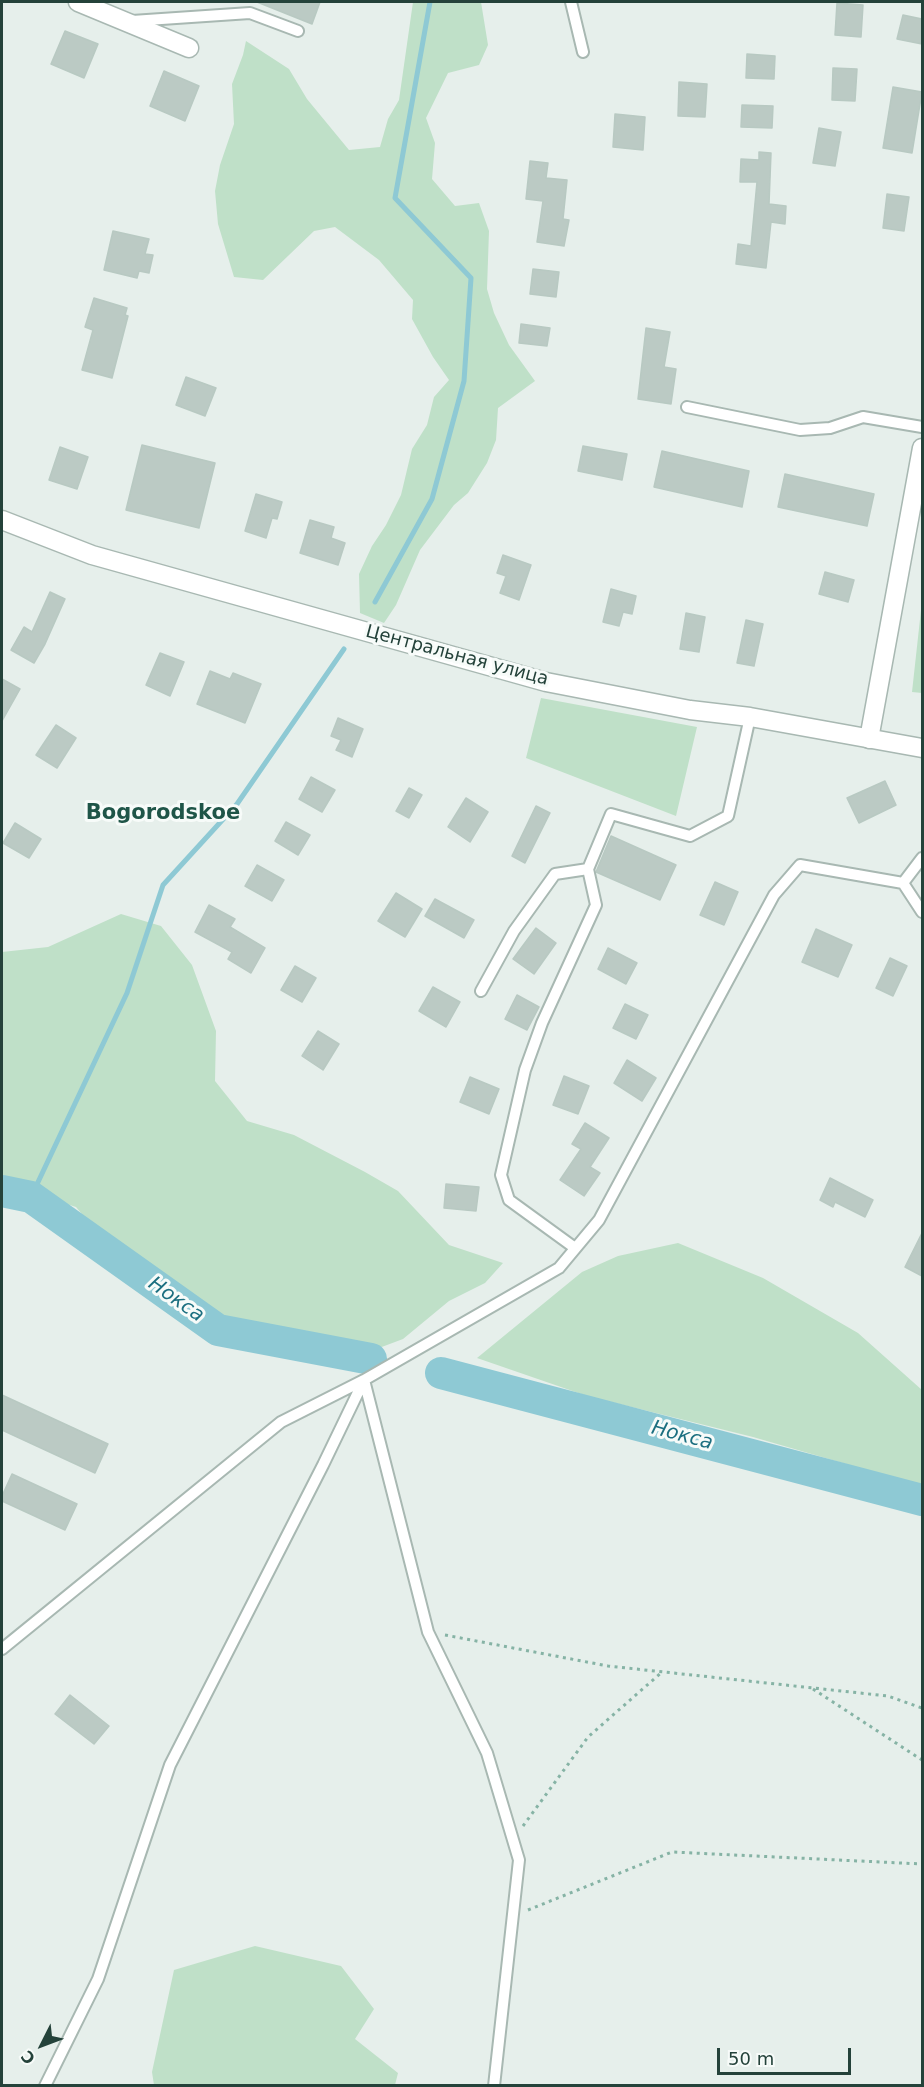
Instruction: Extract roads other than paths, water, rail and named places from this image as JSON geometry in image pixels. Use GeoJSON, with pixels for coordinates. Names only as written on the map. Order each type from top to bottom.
{"type":"FeatureCollection","features":[{"type":"Feature","properties":{"kind":"street"},"geometry":{"type":"LineString","coordinates":[[78,2],[189,48]]}},
{"type":"Feature","properties":{"kind":"street"},"geometry":{"type":"LineString","coordinates":[[869,739],[922,447]]}},
{"type":"Feature","properties":{"kind":"street","name":"Центральная улица"},"geometry":{"type":"LineString","coordinates":[[2,520],[92,555],[546,682],[690,710],[750,717],[922,748]]}},
{"type":"Feature","properties":{"kind":"lane"},"geometry":{"type":"LineString","coordinates":[[571,2],[583,52]]}},
{"type":"Feature","properties":{"kind":"lane"},"geometry":{"type":"LineString","coordinates":[[126,21],[250,13],[298,31]]}},
{"type":"Feature","properties":{"kind":"lane"},"geometry":{"type":"LineString","coordinates":[[687,407],[800,430],[830,428],[863,417],[922,427]]}},
{"type":"Feature","properties":{"kind":"lane"},"geometry":{"type":"LineString","coordinates":[[575,1248],[509,1200],[501,1175],[525,1070],[542,1023],[596,905],[588,869],[611,814],[690,836],[728,816],[750,717]]}},
{"type":"Feature","properties":{"kind":"lane"},"geometry":{"type":"LineString","coordinates":[[903,883],[922,858]]}},
{"type":"Feature","properties":{"kind":"lane"},"geometry":{"type":"LineString","coordinates":[[2,1649],[281,1422],[364,1380],[559,1268],[599,1220],[774,895],[800,865],[903,883],[922,912]]}},
{"type":"Feature","properties":{"kind":"lane"},"geometry":{"type":"LineString","coordinates":[[481,991],[513,931],[555,874],[588,869]]}},
{"type":"Feature","properties":{"kind":"lane"},"geometry":{"type":"LineString","coordinates":[[364,1380],[428,1632],[487,1753],[519,1860],[494,2085]]}},
{"type":"Feature","properties":{"kind":"lane"},"geometry":{"type":"LineString","coordinates":[[45,2085],[98,1979],[170,1765],[364,1380]]}},
{"type":"Feature","properties":{"kind":"waterway"},"geometry":{"type":"LineString","coordinates":[[375,602],[432,499],[464,381],[471,278],[395,198],[430,2]]}},
{"type":"Feature","properties":{"kind":"waterway"},"geometry":{"type":"LineString","coordinates":[[31,1197],[127,993],[163,885],[237,804],[344,649]]}},
{"type":"Feature","properties":{"kind":"waterway","name":"Нокса"},"geometry":{"type":"LineString","coordinates":[[2,1191],[31,1197],[218,1330],[371,1359]]}},
{"type":"Feature","properties":{"kind":"waterway","name":"Нокса"},"geometry":{"type":"LineString","coordinates":[[441,1373],[922,1500]]}},
{"type":"Feature","properties":{"kind":"district","name":"Bogorodskoe"},"geometry":{"type":"Point","coordinates":[163,814]}}]}
